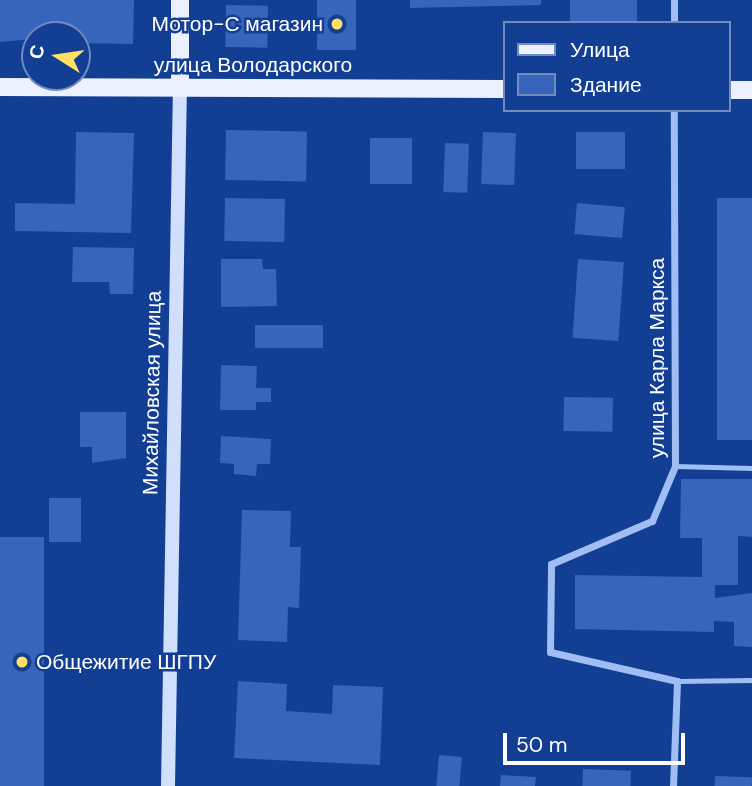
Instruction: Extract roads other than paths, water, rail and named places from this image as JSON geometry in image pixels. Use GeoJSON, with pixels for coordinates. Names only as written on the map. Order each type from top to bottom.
{"type":"FeatureCollection","features":[{"type":"Feature","properties":{"kind":"main road","name":"Михайловская улица"},"geometry":{"type":"LineString","coordinates":[[168,786],[180,0]]}},
{"type":"Feature","properties":{"kind":"main road","name":"улица Володарского"},"geometry":{"type":"LineString","coordinates":[[0,87],[504,89]]}},
{"type":"Feature","properties":{"kind":"main road"},"geometry":{"type":"LineString","coordinates":[[731,90],[752,90]]}},
{"type":"Feature","properties":{"kind":"street"},"geometry":{"type":"LineString","coordinates":[[674,0],[674,21]]}},
{"type":"Feature","properties":{"kind":"street","name":"улица Карла Маркса"},"geometry":{"type":"LineString","coordinates":[[674,112],[675,466],[652,521],[576,550],[551,564],[550,652],[677,681]]}},
{"type":"Feature","properties":{"kind":"street"},"geometry":{"type":"LineString","coordinates":[[673,786],[677,681]]}},
{"type":"Feature","properties":{"kind":"lane"},"geometry":{"type":"LineString","coordinates":[[675,466],[752,468]]}},
{"type":"Feature","properties":{"kind":"lane"},"geometry":{"type":"LineString","coordinates":[[677,681],[752,680]]}},
{"type":"Feature","properties":{"kind":"place","name":"Мотор-С магазин"},"geometry":{"type":"Point","coordinates":[337,24]}},
{"type":"Feature","properties":{"kind":"place","name":"Общежитие ШГПУ"},"geometry":{"type":"Point","coordinates":[22,662]}}]}
